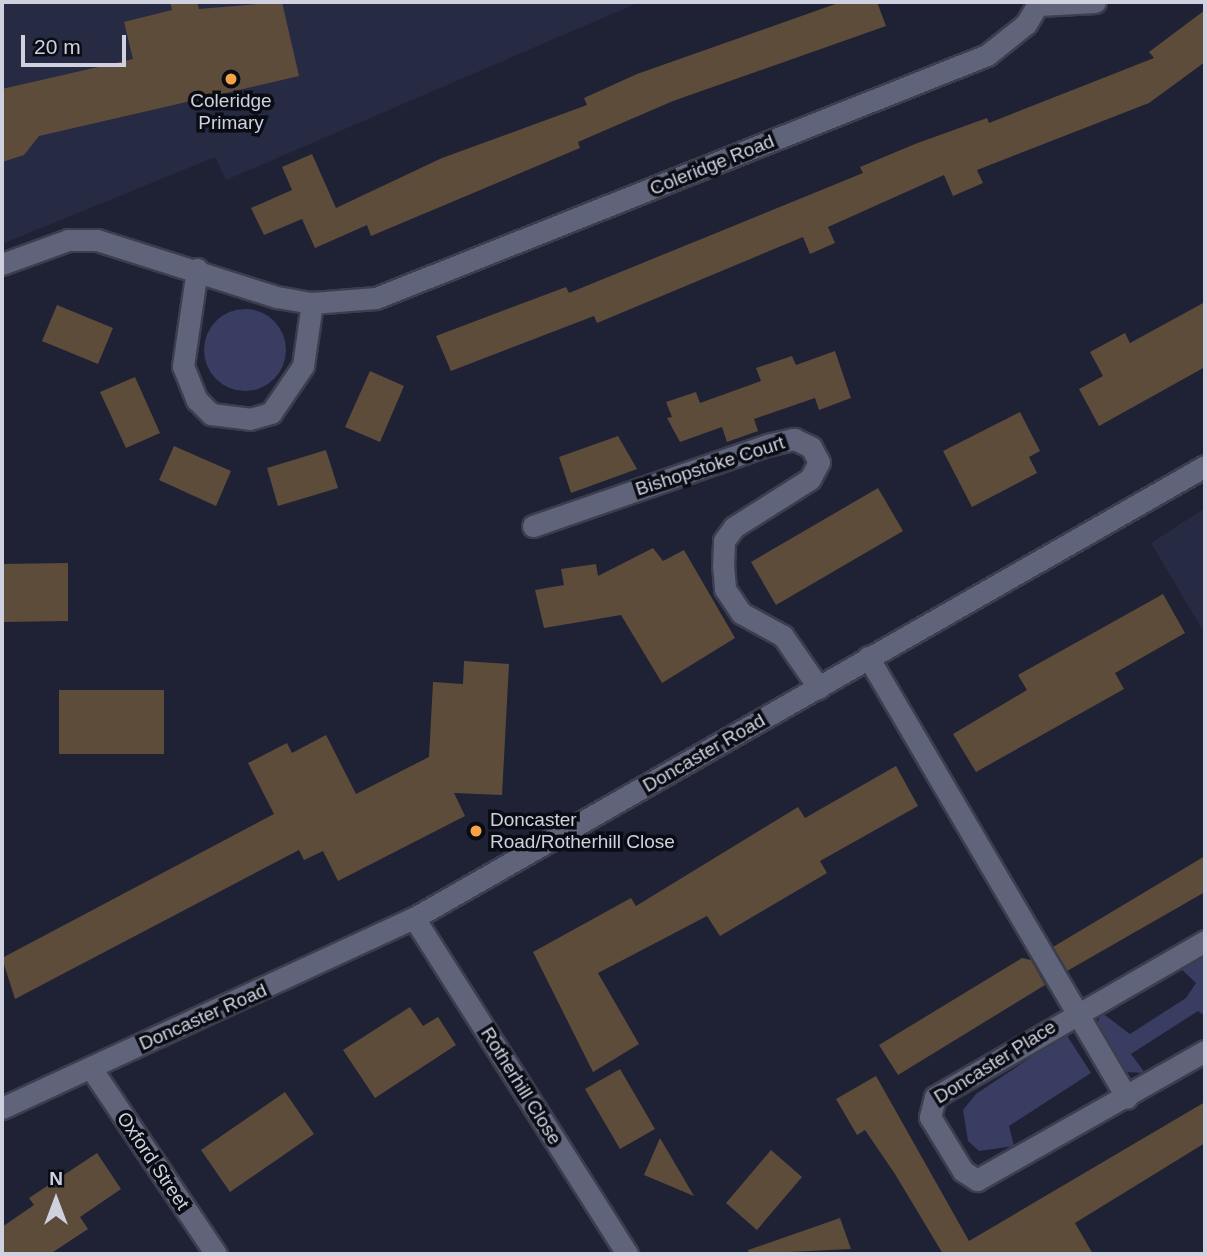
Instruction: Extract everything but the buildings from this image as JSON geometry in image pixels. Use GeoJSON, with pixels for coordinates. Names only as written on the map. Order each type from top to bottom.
{"type":"FeatureCollection","features":[{"type":"Feature","properties":{"kind":"street","name":"Coleridge Road"},"geometry":{"type":"LineString","coordinates":[[2,264],[68,240],[97,240],[312,303],[376,298],[954,70],[1009,40],[1039,4],[1096,2]]}},
{"type":"Feature","properties":{"kind":"street"},"geometry":{"type":"LineString","coordinates":[[197,269],[183,366],[197,400],[220,417],[250,419],[271,412],[288,395],[303,366],[312,303]]}},
{"type":"Feature","properties":{"kind":"street","name":"Bishopstoke Court"},"geometry":{"type":"LineString","coordinates":[[533,526],[767,445],[794,439],[811,447],[819,462],[810,479],[734,527],[724,541],[723,565],[725,589],[741,613],[783,636],[819,688]]}},
{"type":"Feature","properties":{"kind":"street","name":"Doncaster Road"},"geometry":{"type":"LineString","coordinates":[[2,1108],[414,918],[1205,466]]}},
{"type":"Feature","properties":{"kind":"street","name":"Doncaster Place"},"geometry":{"type":"LineString","coordinates":[[868,657],[1073,1014],[1127,1098]]}},
{"type":"Feature","properties":{"kind":"street","name":"Rotherhill Close"},"geometry":{"type":"LineString","coordinates":[[414,918],[628,1254]]}},
{"type":"Feature","properties":{"kind":"street","name":"Doncaster Place"},"geometry":{"type":"LineString","coordinates":[[1205,941],[1073,1014],[928,1105],[963,1171],[977,1180],[995,1175],[1205,1051]]}},
{"type":"Feature","properties":{"kind":"street","name":"Oxford Street"},"geometry":{"type":"LineString","coordinates":[[91,1068],[216,1254]]}},
{"type":"Feature","properties":{"kind":"shaded area","name":"Coleridge Primary"},"geometry":{"type":"Polygon","coordinates":[[[2,2],[640,2],[226,180],[215,157],[2,244],[2,2]]]}},
{"type":"Feature","properties":{"kind":"shaded area"},"geometry":{"type":"Polygon","coordinates":[[[245,309],[261,312],[274,321],[283,334],[286,350],[283,366],[274,379],[261,388],[245,391],[229,388],[216,379],[207,366],[204,350],[207,334],[216,321],[229,312],[245,309]]]}},
{"type":"Feature","properties":{"kind":"shaded area"},"geometry":{"type":"Polygon","coordinates":[[[1205,508],[1205,634],[1151,543],[1205,508]]]}},
{"type":"Feature","properties":{"kind":"shaded area"},"geometry":{"type":"Polygon","coordinates":[[[1197,958],[1205,958],[1205,1016],[1198,1011],[1131,1054],[1145,1073],[1125,1072],[1096,1025],[1102,1013],[1130,1034],[1186,998],[1196,983],[1180,968],[1197,958]]]}},
{"type":"Feature","properties":{"kind":"shaded area"},"geometry":{"type":"Polygon","coordinates":[[[1066,1034],[1091,1073],[1009,1126],[1014,1146],[979,1151],[968,1141],[963,1110],[976,1094],[1066,1034]]]}},
{"type":"Feature","properties":{"kind":"place","name":"Coleridge Primary"},"geometry":{"type":"Point","coordinates":[231,79]}},
{"type":"Feature","properties":{"kind":"place","name":"Doncaster Road/Rotherhill Close"},"geometry":{"type":"Point","coordinates":[476,831]}}]}
